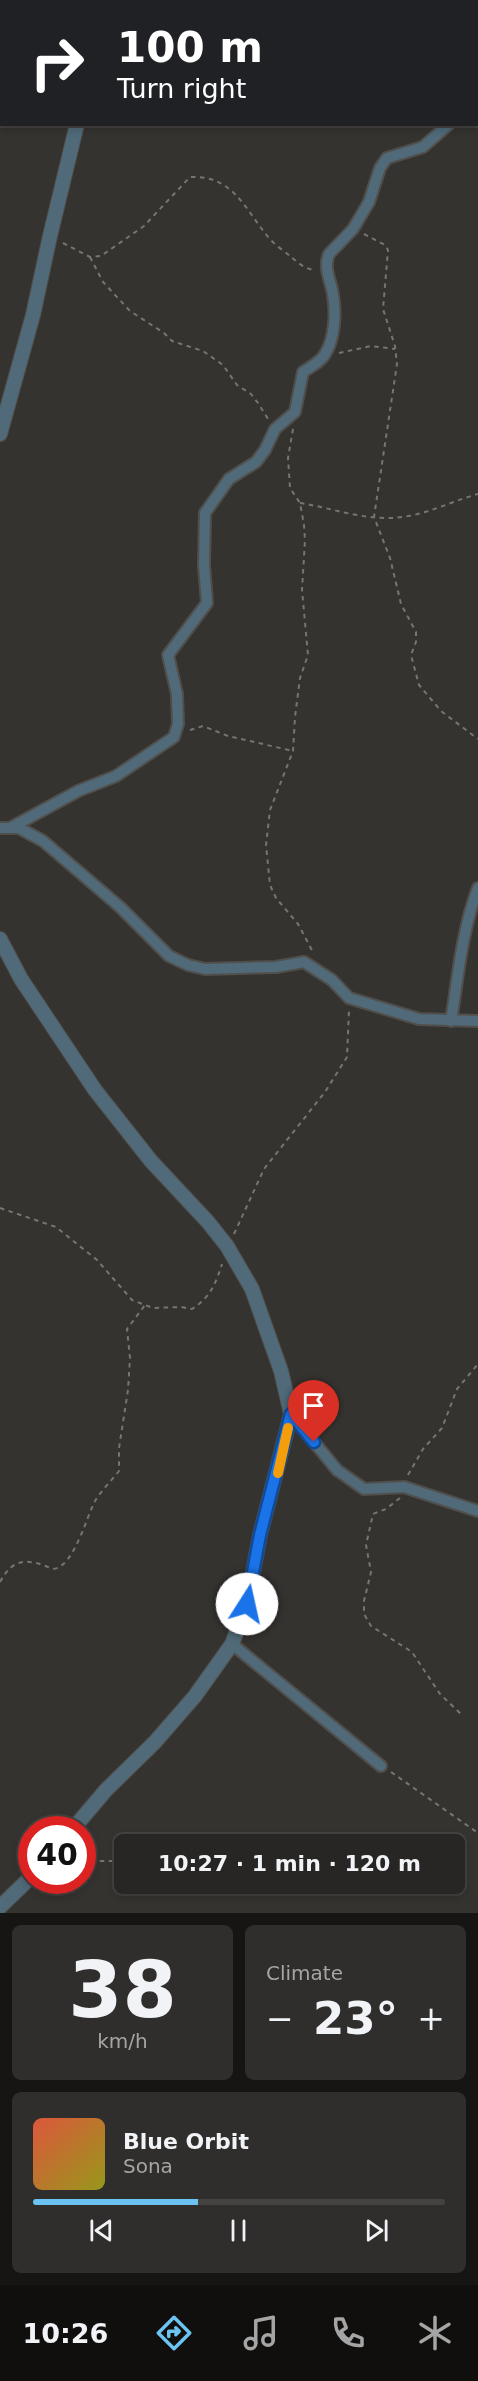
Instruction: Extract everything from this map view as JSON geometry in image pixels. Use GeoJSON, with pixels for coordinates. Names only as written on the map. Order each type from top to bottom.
{"type":"FeatureCollection","features":[{"type":"Feature","properties":{"kind":"street"},"geometry":{"type":"LineString","coordinates":[[0,434],[33,315],[77,126]]}},
{"type":"Feature","properties":{"kind":"street"},"geometry":{"type":"LineString","coordinates":[[12,827],[78,791],[116,776],[174,737],[178,724],[177,694],[168,656],[207,603],[204,565],[205,513],[229,479],[256,462],[265,450],[275,429],[295,412],[303,372],[324,356],[329,345],[334,315],[333,294],[326,268],[329,254],[353,228],[369,202],[380,168],[387,158],[423,147],[447,126]]}},
{"type":"Feature","properties":{"kind":"street"},"geometry":{"type":"LineString","coordinates":[[0,828],[12,827],[25,830],[43,841],[120,908],[169,956],[188,965],[217,969],[276,967],[304,962],[317,969],[350,998],[419,1019],[451,1022],[478,1021]]}},
{"type":"Feature","properties":{"kind":"street"},"geometry":{"type":"LineString","coordinates":[[451,1022],[471,906],[478,888]]}},
{"type":"Feature","properties":{"kind":"street"},"geometry":{"type":"LineString","coordinates":[[0,939],[21,979],[95,1090],[151,1161],[208,1221],[227,1246],[252,1289],[281,1371],[291,1414],[337,1470],[371,1491],[404,1486],[478,1511]]}},
{"type":"Feature","properties":{"kind":"street"},"geometry":{"type":"LineString","coordinates":[[84,1816],[106,1790],[155,1742],[206,1681],[232,1644],[247,1604],[260,1535],[291,1414]]}},
{"type":"Feature","properties":{"kind":"street"},"geometry":{"type":"LineString","coordinates":[[232,1644],[381,1766]]}},
{"type":"Feature","properties":{"kind":"street"},"geometry":{"type":"LineString","coordinates":[[0,1906],[18,1889]]}},
{"type":"Feature","properties":{"kind":"path"},"geometry":{"type":"LineString","coordinates":[[90,258],[101,256],[128,238],[162,208],[175,190],[190,177],[200,176],[216,180],[229,188],[244,203],[270,239],[294,260],[308,269],[326,268]]}},
{"type":"Feature","properties":{"kind":"path"},"geometry":{"type":"LineString","coordinates":[[353,228],[385,245],[388,250],[383,309],[395,350],[396,372],[374,517],[387,549],[401,604],[416,632],[416,642],[411,655],[419,685],[441,711],[478,739]]}},
{"type":"Feature","properties":{"kind":"path"},"geometry":{"type":"LineString","coordinates":[[50,236],[90,258],[103,282],[130,311],[165,333],[172,341],[203,351],[223,365],[237,385],[251,394],[275,429]]}},
{"type":"Feature","properties":{"kind":"path"},"geometry":{"type":"LineString","coordinates":[[324,356],[371,346],[395,350]]}},
{"type":"Feature","properties":{"kind":"path"},"geometry":{"type":"LineString","coordinates":[[295,412],[288,458],[290,488],[300,503],[305,540],[302,590],[308,655],[300,678],[293,751],[270,810],[266,835],[267,868],[270,885],[276,898],[298,924],[313,948],[317,969]]}},
{"type":"Feature","properties":{"kind":"path"},"geometry":{"type":"LineString","coordinates":[[300,503],[323,506],[359,516],[400,518],[434,510],[478,494]]}},
{"type":"Feature","properties":{"kind":"path"},"geometry":{"type":"LineString","coordinates":[[174,737],[203,726],[228,736],[293,751]]}},
{"type":"Feature","properties":{"kind":"path"},"geometry":{"type":"LineString","coordinates":[[0,1208],[56,1227],[97,1260],[132,1300],[153,1308],[181,1307],[192,1310],[201,1304],[216,1285],[227,1246],[264,1169],[320,1099],[347,1057],[350,998]]}},
{"type":"Feature","properties":{"kind":"path"},"geometry":{"type":"LineString","coordinates":[[0,1582],[4,1574],[15,1564],[23,1561],[39,1563],[53,1569],[62,1566],[74,1549],[98,1497],[119,1471],[119,1448],[128,1390],[130,1358],[127,1329],[145,1305]]}},
{"type":"Feature","properties":{"kind":"path"},"geometry":{"type":"LineString","coordinates":[[404,1486],[413,1464],[442,1428],[457,1389],[478,1364]]}},
{"type":"Feature","properties":{"kind":"path"},"geometry":{"type":"LineString","coordinates":[[416,1491],[373,1514],[366,1545],[371,1572],[364,1601],[364,1614],[371,1626],[412,1652],[440,1694],[461,1714]]}},
{"type":"Feature","properties":{"kind":"path"},"geometry":{"type":"LineString","coordinates":[[381,1766],[478,1833]]}},
{"type":"Feature","properties":{"kind":"path"},"geometry":{"type":"LineString","coordinates":[[96,1861],[114,1861]]}},
{"type":"Feature","properties":{"kind":"slow traffic"},"geometry":{"type":"LineString","coordinates":[[278,1473],[288,1428]]}},
{"type":"Feature","properties":{"kind":"route"},"geometry":{"type":"LineString","coordinates":[[247,1604],[260,1535],[291,1414],[314,1442]]}}]}
